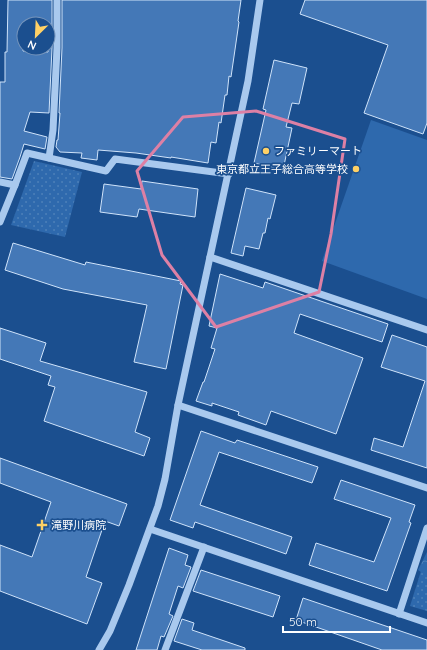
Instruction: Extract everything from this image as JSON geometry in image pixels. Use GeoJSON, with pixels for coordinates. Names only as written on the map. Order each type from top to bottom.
{"type":"FeatureCollection","features":[{"type":"Feature","properties":{"kind":"street"},"geometry":{"type":"LineString","coordinates":[[49,158],[53,130],[57,48],[57,0]]}},
{"type":"Feature","properties":{"kind":"street"},"geometry":{"type":"LineString","coordinates":[[99,650],[110,631],[130,585],[158,506],[165,479],[178,405],[248,81],[260,0]]}},
{"type":"Feature","properties":{"kind":"street"},"geometry":{"type":"LineString","coordinates":[[0,222],[27,153],[106,171],[115,159],[229,174]]}},
{"type":"Feature","properties":{"kind":"street"},"geometry":{"type":"LineString","coordinates":[[0,182],[15,185]]}},
{"type":"Feature","properties":{"kind":"street"},"geometry":{"type":"LineString","coordinates":[[210,257],[427,330]]}},
{"type":"Feature","properties":{"kind":"street"},"geometry":{"type":"LineString","coordinates":[[178,405],[427,488]]}},
{"type":"Feature","properties":{"kind":"street"},"geometry":{"type":"LineString","coordinates":[[399,614],[427,528]]}},
{"type":"Feature","properties":{"kind":"street"},"geometry":{"type":"LineString","coordinates":[[150,529],[427,623]]}},
{"type":"Feature","properties":{"kind":"street"},"geometry":{"type":"LineString","coordinates":[[165,650],[204,547]]}},
{"type":"Feature","properties":{"kind":"highlighted area"},"geometry":{"type":"Polygon","coordinates":[[[256,111],[345,139],[331,234],[319,292],[216,327],[162,255],[137,171],[183,117],[256,111]]]}},
{"type":"Feature","properties":{"kind":"green space"},"geometry":{"type":"Polygon","coordinates":[[[371,120],[427,140],[427,299],[322,261],[371,120]]]}},
{"type":"Feature","properties":{"kind":"green space"},"geometry":{"type":"Polygon","coordinates":[[[34,161],[82,172],[65,237],[11,225],[34,161]]]}},
{"type":"Feature","properties":{"kind":"green space"},"geometry":{"type":"Polygon","coordinates":[[[427,552],[427,576],[418,570],[427,552]]]}},
{"type":"Feature","properties":{"kind":"green space"},"geometry":{"type":"Polygon","coordinates":[[[421,571],[427,573],[427,611],[410,606],[421,571]]]}},
{"type":"Feature","properties":{"kind":"building"},"geometry":{"type":"Polygon","coordinates":[[[8,0],[52,0],[52,16],[16,16],[16,56],[52,56],[49,113],[30,112],[24,131],[47,137],[45,149],[24,144],[12,179],[0,177],[0,82],[5,82],[5,52],[7,52],[8,0]]]}},
{"type":"Feature","properties":{"kind":"building"},"geometry":{"type":"Polygon","coordinates":[[[62,0],[241,0],[231,77],[229,76],[227,95],[225,95],[221,123],[219,122],[216,143],[211,142],[208,163],[171,157],[98,150],[97,160],[81,158],[82,153],[60,152],[56,147],[60,113],[62,0]]]}},
{"type":"Feature","properties":{"kind":"building"},"geometry":{"type":"Polygon","coordinates":[[[305,0],[427,0],[427,123],[423,134],[364,113],[388,45],[300,14],[305,0]]]}},
{"type":"Feature","properties":{"kind":"building"},"geometry":{"type":"Polygon","coordinates":[[[274,60],[307,68],[299,104],[292,103],[286,127],[292,128],[283,170],[254,163],[266,110],[263,109],[274,60]]]}},
{"type":"Feature","properties":{"kind":"building"},"geometry":{"type":"Polygon","coordinates":[[[142,181],[198,189],[195,217],[139,209],[137,217],[100,212],[104,184],[141,189],[142,181]]]}},
{"type":"Feature","properties":{"kind":"building"},"geometry":{"type":"Polygon","coordinates":[[[246,188],[276,195],[270,219],[268,218],[265,233],[263,233],[259,249],[245,246],[243,256],[231,253],[246,188]]]}},
{"type":"Feature","properties":{"kind":"building"},"geometry":{"type":"Polygon","coordinates":[[[13,243],[85,265],[86,262],[181,281],[180,284],[183,285],[166,369],[134,362],[147,305],[63,289],[5,270],[13,243]]]}},
{"type":"Feature","properties":{"kind":"building"},"geometry":{"type":"Polygon","coordinates":[[[220,274],[263,288],[265,282],[388,324],[382,342],[300,314],[294,333],[363,358],[336,434],[271,411],[266,425],[238,415],[239,412],[212,403],[212,406],[196,401],[215,349],[211,348],[217,328],[209,326],[220,274]]]}},
{"type":"Feature","properties":{"kind":"building"},"geometry":{"type":"Polygon","coordinates":[[[0,328],[46,343],[40,361],[147,392],[135,432],[150,438],[144,456],[44,421],[55,387],[48,385],[51,376],[0,359],[0,328]]]}},
{"type":"Feature","properties":{"kind":"building"},"geometry":{"type":"Polygon","coordinates":[[[392,335],[427,347],[427,468],[371,450],[374,438],[403,447],[425,381],[381,367],[392,335]]]}},
{"type":"Feature","properties":{"kind":"building"},"geometry":{"type":"Polygon","coordinates":[[[201,431],[235,443],[237,440],[318,467],[312,483],[219,452],[200,505],[292,537],[286,554],[195,522],[193,528],[170,520],[201,431]]]}},
{"type":"Feature","properties":{"kind":"building"},"geometry":{"type":"Polygon","coordinates":[[[0,458],[127,504],[119,526],[105,521],[86,577],[102,583],[87,624],[0,591],[0,545],[32,557],[51,502],[0,483],[0,458]]]}},
{"type":"Feature","properties":{"kind":"building"},"geometry":{"type":"Polygon","coordinates":[[[341,480],[415,505],[409,522],[411,523],[387,591],[309,565],[316,543],[374,562],[391,518],[334,499],[341,480]]]}},
{"type":"Feature","properties":{"kind":"building"},"geometry":{"type":"Polygon","coordinates":[[[169,548],[188,555],[185,565],[191,567],[183,588],[178,586],[169,614],[173,616],[164,637],[161,636],[157,650],[136,650],[169,548]]]}},
{"type":"Feature","properties":{"kind":"building"},"geometry":{"type":"Polygon","coordinates":[[[201,570],[280,596],[273,617],[193,591],[201,570]]]}},
{"type":"Feature","properties":{"kind":"building"},"geometry":{"type":"Polygon","coordinates":[[[303,598],[427,640],[427,650],[382,650],[296,620],[303,598]]]}},
{"type":"Feature","properties":{"kind":"building"},"geometry":{"type":"Polygon","coordinates":[[[182,619],[194,623],[192,630],[245,648],[245,650],[202,650],[174,641],[182,619]]]}},
{"type":"Feature","properties":{"kind":"place","name":"ファミリーマート"},"geometry":{"type":"Point","coordinates":[266,151]}},
{"type":"Feature","properties":{"kind":"place","name":"東京都立王子総合高等学校"},"geometry":{"type":"Point","coordinates":[356,169]}},
{"type":"Feature","properties":{"kind":"place","name":"滝野川病院"},"geometry":{"type":"Point","coordinates":[42,525]}}]}
